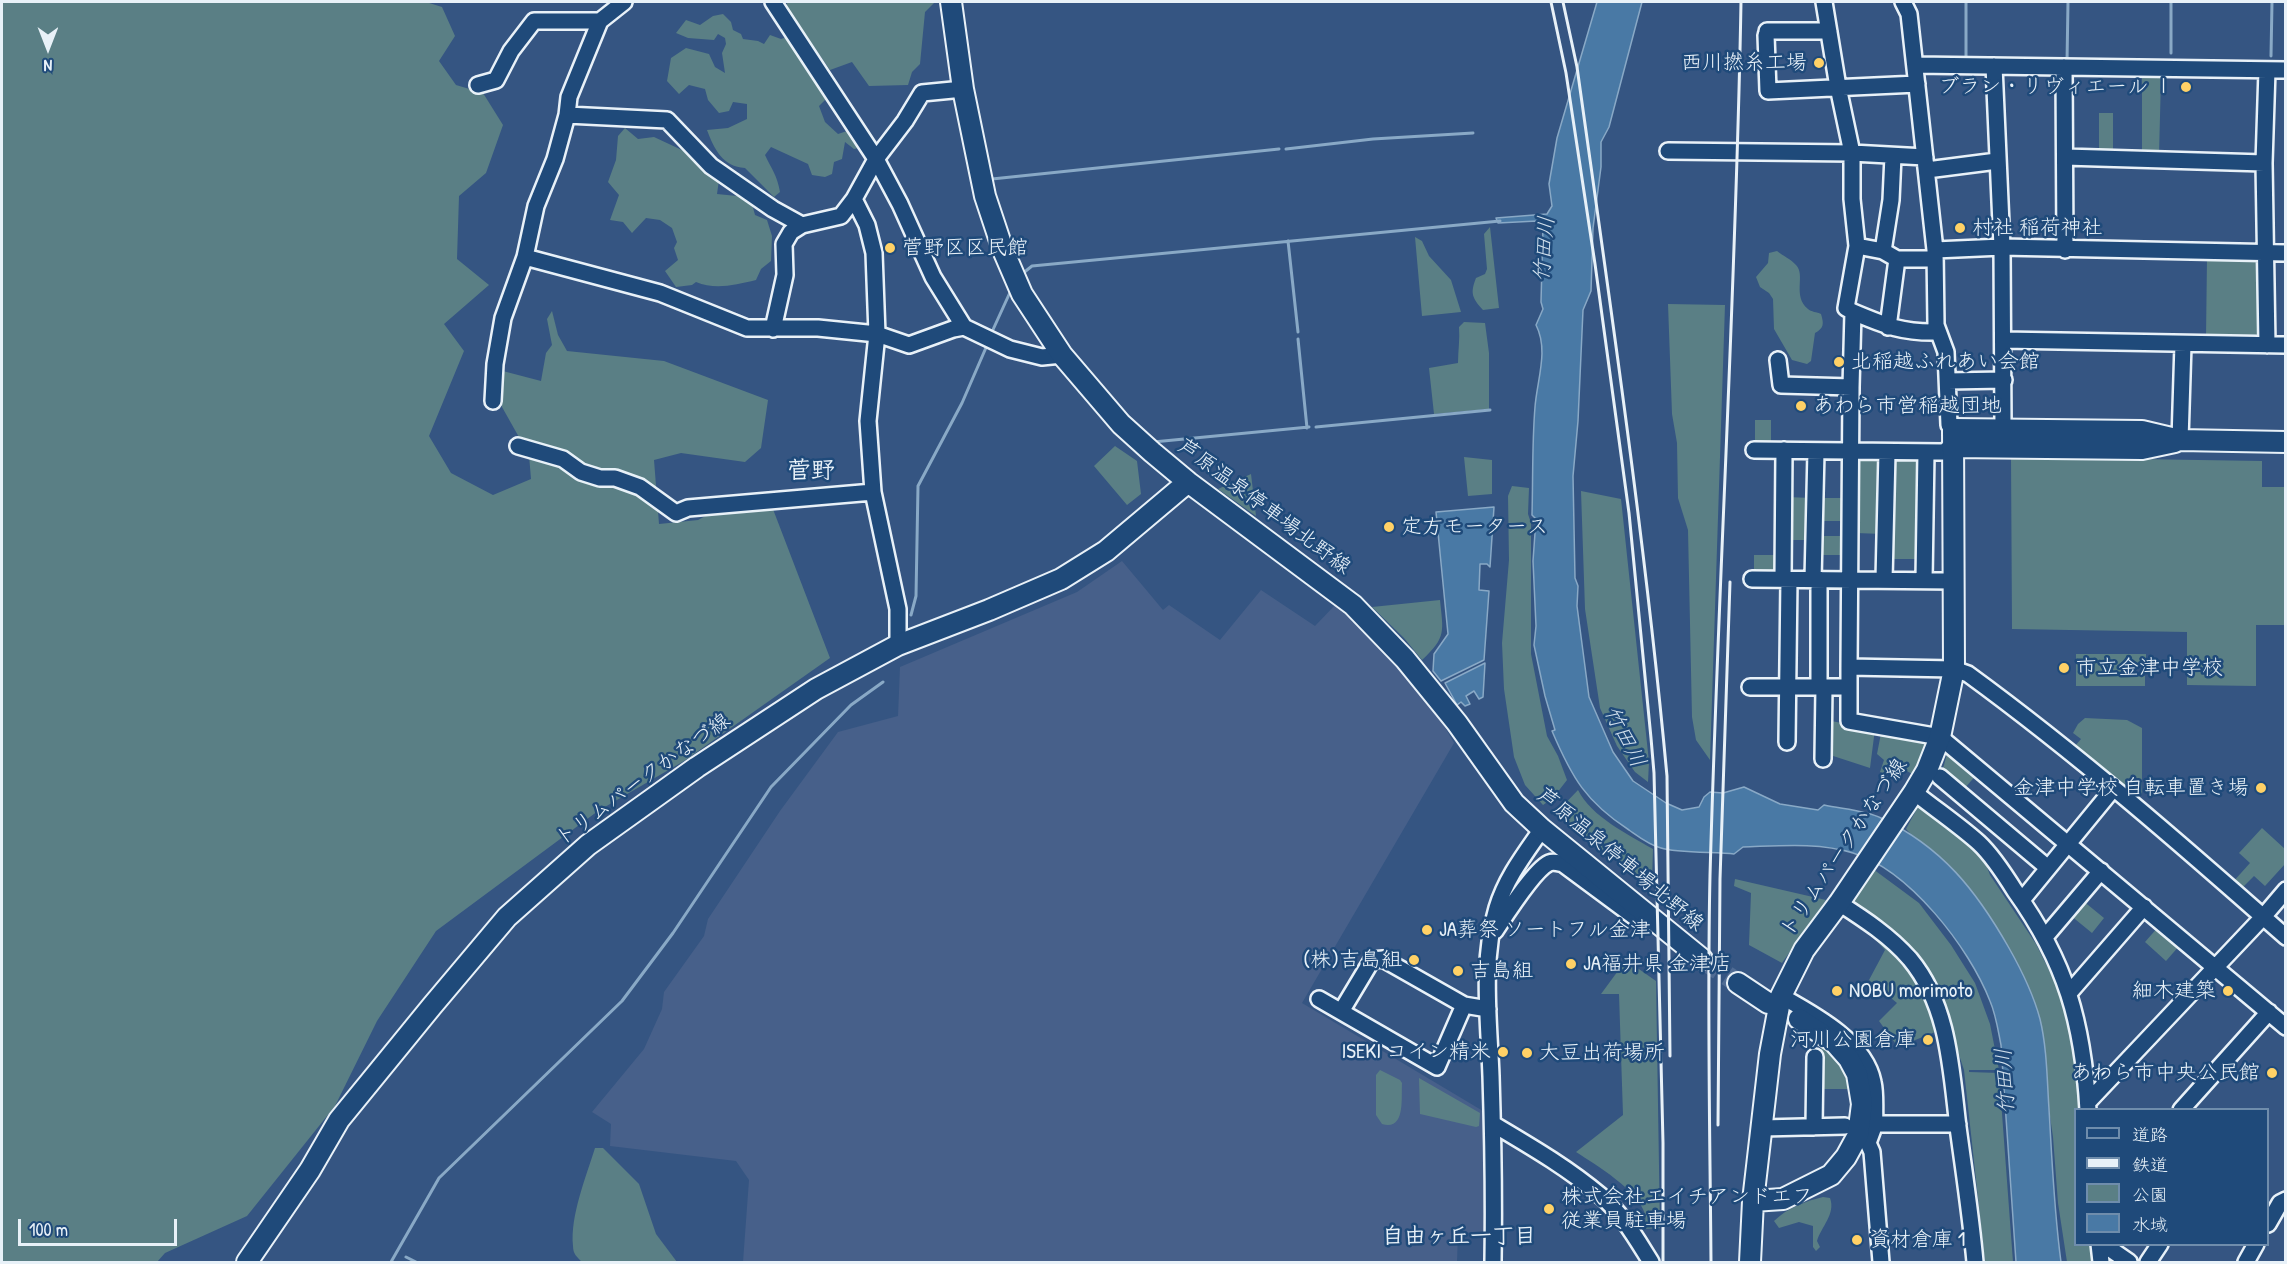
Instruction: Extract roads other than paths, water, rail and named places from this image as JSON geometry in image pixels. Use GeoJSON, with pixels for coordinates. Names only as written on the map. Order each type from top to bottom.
{"type":"FeatureCollection","features":[{"type":"Feature","properties":{"kind":"main road","name":"芦原温泉停車場北野線"},"geometry":{"type":"LineString","coordinates":[[951,2],[963,89],[986,196],[1003,250],[1022,294],[1062,355],[1120,424],[1188,482],[1353,605],[1405,659],[1457,723],[1514,803],[1542,829],[1702,959]]}},
{"type":"Feature","properties":{"kind":"main road"},"geometry":{"type":"LineString","coordinates":[[1952,438],[2003,428],[2142,431],[2180,440],[2286,442]]}},
{"type":"Feature","properties":{"kind":"main road"},"geometry":{"type":"LineString","coordinates":[[1952,438],[2142,449],[2180,440]]}},
{"type":"Feature","properties":{"kind":"main road","name":"トリムパークかなづ線"},"geometry":{"type":"LineString","coordinates":[[1753,1201],[1774,999],[1804,950],[1911,796],[1927,770],[1940,737],[1954,669],[1952,438]]}},
{"type":"Feature","properties":{"kind":"main road","name":"トリムパークかなづ線"},"geometry":{"type":"LineString","coordinates":[[247,1263],[310,1170],[339,1120],[432,1006],[507,917],[588,845],[697,767],[816,688],[898,645],[1061,579],[1106,551],[1188,482]]}},
{"type":"Feature","properties":{"kind":"main road"},"geometry":{"type":"LineString","coordinates":[[1738,983],[1774,999]]}},
{"type":"Feature","properties":{"kind":"main road"},"geometry":{"type":"LineString","coordinates":[[1751,1262],[1753,1201],[1783,1199],[1831,1175],[1846,1157],[1858,1135],[1862,1104],[1857,1074],[1849,1059],[1834,1042],[1798,1019]]}},
{"type":"Feature","properties":{"kind":"street"},"geometry":{"type":"LineString","coordinates":[[493,401],[495,364],[503,318],[525,257],[536,206],[555,159],[567,116],[569,96],[600,21],[624,2]]}},
{"type":"Feature","properties":{"kind":"street"},"geometry":{"type":"LineString","coordinates":[[773,2],[876,159],[900,204],[933,277],[964,327],[1010,350],[1042,357],[1062,355]]}},
{"type":"Feature","properties":{"kind":"street"},"geometry":{"type":"LineString","coordinates":[[1824,2],[1852,153],[1852,200],[1857,246],[1846,308],[1888,327],[1911,333],[1938,332]]}},
{"type":"Feature","properties":{"kind":"street"},"geometry":{"type":"LineString","coordinates":[[1754,450],[1943,452],[1952,438],[1949,425],[1946,352],[1936,324],[1935,255],[1926,163],[1909,14],[1903,2]]}},
{"type":"Feature","properties":{"kind":"street"},"geometry":{"type":"LineString","coordinates":[[478,85],[495,80],[512,51],[534,21],[600,21]]}},
{"type":"Feature","properties":{"kind":"street"},"geometry":{"type":"LineString","coordinates":[[1829,31],[1767,33],[1768,91],[1917,84]]}},
{"type":"Feature","properties":{"kind":"street"},"geometry":{"type":"LineString","coordinates":[[1914,65],[2286,70]]}},
{"type":"Feature","properties":{"kind":"street"},"geometry":{"type":"LineString","coordinates":[[1994,66],[2001,247],[2003,428]]}},
{"type":"Feature","properties":{"kind":"street"},"geometry":{"type":"LineString","coordinates":[[2064,67],[2065,250]]}},
{"type":"Feature","properties":{"kind":"street"},"geometry":{"type":"LineString","coordinates":[[2266,70],[2264,163],[2267,345]]}},
{"type":"Feature","properties":{"kind":"street"},"geometry":{"type":"LineString","coordinates":[[773,329],[785,275],[784,244],[790,232],[802,225],[841,216],[854,199],[876,159],[905,121],[922,93],[963,89]]}},
{"type":"Feature","properties":{"kind":"street"},"geometry":{"type":"LineString","coordinates":[[567,116],[667,120],[711,166],[773,209],[802,225]]}},
{"type":"Feature","properties":{"kind":"street"},"geometry":{"type":"LineString","coordinates":[[1668,151],[1852,153],[1893,156],[1926,163],[1997,161]]}},
{"type":"Feature","properties":{"kind":"street"},"geometry":{"type":"LineString","coordinates":[[1888,327],[1893,156]]}},
{"type":"Feature","properties":{"kind":"street"},"geometry":{"type":"LineString","coordinates":[[2065,157],[2264,163]]}},
{"type":"Feature","properties":{"kind":"street"},"geometry":{"type":"LineString","coordinates":[[854,199],[867,225],[874,253],[877,334],[868,421],[873,492],[898,609],[898,645]]}},
{"type":"Feature","properties":{"kind":"street"},"geometry":{"type":"LineString","coordinates":[[1857,246],[1890,255],[1935,255],[2001,247],[2286,253]]}},
{"type":"Feature","properties":{"kind":"street"},"geometry":{"type":"LineString","coordinates":[[525,257],[660,293],[747,328],[818,328],[877,334],[909,345],[964,327]]}},
{"type":"Feature","properties":{"kind":"street"},"geometry":{"type":"LineString","coordinates":[[1850,721],[1853,312]]}},
{"type":"Feature","properties":{"kind":"street"},"geometry":{"type":"LineString","coordinates":[[2003,340],[2286,345]]}},
{"type":"Feature","properties":{"kind":"street"},"geometry":{"type":"LineString","coordinates":[[2180,440],[2183,344]]}},
{"type":"Feature","properties":{"kind":"street"},"geometry":{"type":"LineString","coordinates":[[1778,360],[1781,385],[1851,387]]}},
{"type":"Feature","properties":{"kind":"street"},"geometry":{"type":"LineString","coordinates":[[1948,381],[2004,380]]}},
{"type":"Feature","properties":{"kind":"street"},"geometry":{"type":"LineString","coordinates":[[518,446],[563,459],[581,472],[600,478],[615,478],[640,488],[676,513],[688,508],[873,492]]}},
{"type":"Feature","properties":{"kind":"street"},"geometry":{"type":"LineString","coordinates":[[1784,450],[1787,742]]}},
{"type":"Feature","properties":{"kind":"street"},"geometry":{"type":"LineString","coordinates":[[1816,451],[1816,579],[1824,718],[1824,759]]}},
{"type":"Feature","properties":{"kind":"street"},"geometry":{"type":"LineString","coordinates":[[1884,580],[1887,452]]}},
{"type":"Feature","properties":{"kind":"street"},"geometry":{"type":"LineString","coordinates":[[1924,580],[1926,452]]}},
{"type":"Feature","properties":{"kind":"street"},"geometry":{"type":"LineString","coordinates":[[1752,579],[1954,581]]}},
{"type":"Feature","properties":{"kind":"street"},"geometry":{"type":"LineString","coordinates":[[1849,667],[1954,669],[1968,674],[2113,789],[2286,938]]}},
{"type":"Feature","properties":{"kind":"street"},"geometry":{"type":"LineString","coordinates":[[1750,687],[1849,687]]}},
{"type":"Feature","properties":{"kind":"street"},"geometry":{"type":"LineString","coordinates":[[1824,718],[1940,737],[2286,1027]]}},
{"type":"Feature","properties":{"kind":"street"},"geometry":{"type":"LineString","coordinates":[[1940,777],[2048,868]]}},
{"type":"Feature","properties":{"kind":"street"},"geometry":{"type":"LineString","coordinates":[[2022,900],[2113,789]]}},
{"type":"Feature","properties":{"kind":"street"},"geometry":{"type":"LineString","coordinates":[[1911,796],[1980,845],[2022,900],[2045,937],[2070,992],[2082,1044],[2088,1106]]}},
{"type":"Feature","properties":{"kind":"street"},"geometry":{"type":"LineString","coordinates":[[1493,1263],[1493,1124],[1488,1009],[1492,936],[1506,882],[1542,829]]}},
{"type":"Feature","properties":{"kind":"street"},"geometry":{"type":"LineString","coordinates":[[1492,936],[1519,894],[1546,865],[1556,862],[1563,864],[1644,924]]}},
{"type":"Feature","properties":{"kind":"street"},"geometry":{"type":"LineString","coordinates":[[2045,937],[2101,871]]}},
{"type":"Feature","properties":{"kind":"street"},"geometry":{"type":"LineString","coordinates":[[2088,1106],[2286,890]]}},
{"type":"Feature","properties":{"kind":"street"},"geometry":{"type":"LineString","coordinates":[[1842,898],[1910,959],[1936,1000],[1953,1078],[1975,1263]]}},
{"type":"Feature","properties":{"kind":"street"},"geometry":{"type":"LineString","coordinates":[[2070,992],[2144,907]]}},
{"type":"Feature","properties":{"kind":"street"},"geometry":{"type":"LineString","coordinates":[[1342,1010],[1372,960],[1383,959],[1464,1005],[1488,1009]]}},
{"type":"Feature","properties":{"kind":"street"},"geometry":{"type":"LineString","coordinates":[[1320,999],[1437,1067],[1464,1005]]}},
{"type":"Feature","properties":{"kind":"street"},"geometry":{"type":"LineString","coordinates":[[1774,999],[1829,1024],[1860,1056],[1873,1081],[1875,1124],[1869,1143],[1872,1152],[1881,1263]]}},
{"type":"Feature","properties":{"kind":"street"},"geometry":{"type":"LineString","coordinates":[[2183,1108],[2269,1012]]}},
{"type":"Feature","properties":{"kind":"street"},"geometry":{"type":"LineString","coordinates":[[1814,1127],[1815,1057]]}},
{"type":"Feature","properties":{"kind":"street"},"geometry":{"type":"LineString","coordinates":[[1493,1124],[1550,1159],[1603,1197],[1634,1235],[1651,1263]]}},
{"type":"Feature","properties":{"kind":"street"},"geometry":{"type":"LineString","coordinates":[[1875,1124],[1958,1124]]}},
{"type":"Feature","properties":{"kind":"street"},"geometry":{"type":"LineString","coordinates":[[1762,1128],[1845,1126]]}},
{"type":"Feature","properties":{"kind":"street"},"geometry":{"type":"LineString","coordinates":[[2269,1222],[2280,1203],[2286,1200]]}},
{"type":"Feature","properties":{"kind":"street"},"geometry":{"type":"LineString","coordinates":[[2099,1246],[2101,1263]]}},
{"type":"Feature","properties":{"kind":"street"},"geometry":{"type":"LineString","coordinates":[[2104,1246],[2129,1263]]}},
{"type":"Feature","properties":{"kind":"street"},"geometry":{"type":"LineString","coordinates":[[2148,1263],[2159,1246]]}},
{"type":"Feature","properties":{"kind":"street"},"geometry":{"type":"LineString","coordinates":[[2246,1263],[2255,1246]]}},
{"type":"Feature","properties":{"kind":"water","name":"竹田川"},"geometry":{"type":"Polygon","coordinates":[[[1597,2],[1642,2],[1609,127],[1601,142],[1601,167],[1593,228],[1591,291],[1583,310],[1573,476],[1577,606],[1589,697],[1613,752],[1633,781],[1666,803],[1682,810],[1699,807],[1704,797],[1710,792],[1723,793],[1744,787],[1780,804],[1818,810],[1824,805],[1868,813],[1922,842],[1956,872],[1997,927],[2031,991],[2040,1019],[2046,1064],[2061,1262],[2016,1262],[2001,1045],[1995,1017],[1990,1001],[1968,957],[1935,913],[1895,876],[1874,862],[1853,853],[1826,847],[1798,846],[1743,847],[1734,854],[1676,851],[1652,845],[1614,820],[1591,799],[1574,776],[1552,731],[1555,730],[1534,645],[1536,626],[1533,561],[1536,519],[1532,515],[1533,448],[1535,407],[1542,355],[1540,335],[1536,325],[1543,309],[1541,302],[1543,227],[1537,221],[1498,223],[1496,218],[1547,214],[1552,206],[1549,184],[1557,138],[1597,2]]]}},
{"type":"Feature","properties":{"kind":"water"},"geometry":{"type":"Polygon","coordinates":[[[1494,507],[1490,567],[1487,564],[1480,564],[1479,590],[1489,591],[1484,660],[1441,681],[1433,671],[1434,654],[1448,634],[1436,512],[1494,507]]]}},
{"type":"Feature","properties":{"kind":"water"},"geometry":{"type":"Polygon","coordinates":[[[1485,663],[1483,697],[1479,699],[1474,691],[1466,696],[1470,704],[1465,706],[1461,702],[1457,705],[1445,683],[1485,663]]]}},
{"type":"Feature","properties":{"kind":"waterway"},"geometry":{"type":"LineString","coordinates":[[1966,2],[1966,59]]}},
{"type":"Feature","properties":{"kind":"waterway"},"geometry":{"type":"LineString","coordinates":[[2067,62],[2068,2]]}},
{"type":"Feature","properties":{"kind":"waterway"},"geometry":{"type":"LineString","coordinates":[[2171,2],[2171,53]]}},
{"type":"Feature","properties":{"kind":"waterway"},"geometry":{"type":"LineString","coordinates":[[2271,56],[2272,2]]}},
{"type":"Feature","properties":{"kind":"waterway"},"geometry":{"type":"LineString","coordinates":[[1286,149],[1373,139],[1473,133]]}},
{"type":"Feature","properties":{"kind":"waterway"},"geometry":{"type":"LineString","coordinates":[[992,179],[1279,149]]}},
{"type":"Feature","properties":{"kind":"waterway"},"geometry":{"type":"LineString","coordinates":[[1022,274],[1032,266],[1500,221]]}},
{"type":"Feature","properties":{"kind":"waterway"},"geometry":{"type":"LineString","coordinates":[[1288,241],[1298,332]]}},
{"type":"Feature","properties":{"kind":"waterway"},"geometry":{"type":"LineString","coordinates":[[991,334],[1012,288]]}},
{"type":"Feature","properties":{"kind":"waterway"},"geometry":{"type":"LineString","coordinates":[[1298,339],[1307,428]]}},
{"type":"Feature","properties":{"kind":"waterway"},"geometry":{"type":"LineString","coordinates":[[911,615],[916,596],[918,486],[962,403],[988,343]]}},
{"type":"Feature","properties":{"kind":"waterway"},"geometry":{"type":"LineString","coordinates":[[1316,427],[1490,410]]}},
{"type":"Feature","properties":{"kind":"waterway"},"geometry":{"type":"LineString","coordinates":[[1153,442],[1309,427]]}},
{"type":"Feature","properties":{"kind":"waterway"},"geometry":{"type":"LineString","coordinates":[[391,1262],[439,1178],[622,1001],[673,933],[771,787],[851,705],[883,682]]}},
{"type":"Feature","properties":{"kind":"waterway"},"geometry":{"type":"LineString","coordinates":[[406,1257],[416,1262]]}},
{"type":"Feature","properties":{"kind":"tunnel"},"geometry":{"type":"LineString","coordinates":[[1702,959],[1738,983]]}},
{"type":"Feature","properties":{"kind":"railway"},"geometry":{"type":"LineString","coordinates":[[1551,2],[1566,73],[1629,513],[1651,738],[1654,773],[1663,1143],[1663,1262]]}},
{"type":"Feature","properties":{"kind":"railway"},"geometry":{"type":"LineString","coordinates":[[1563,2],[1577,67],[1602,244],[1638,510],[1658,687],[1667,776],[1670,1056]]}},
{"type":"Feature","properties":{"kind":"railway"},"geometry":{"type":"LineString","coordinates":[[1711,1262],[1710,876],[1739,111],[1741,2]]}},
{"type":"Feature","properties":{"kind":"railway"},"geometry":{"type":"LineString","coordinates":[[1718,1125],[1720,879],[1730,582]]}},
{"type":"Feature","properties":{"kind":"place","name":"西川撚糸工場"},"geometry":{"type":"Point","coordinates":[1819,63]}},
{"type":"Feature","properties":{"kind":"place","name":"ブラン・リヴィエール Ⅰ"},"geometry":{"type":"Point","coordinates":[2186,87]}},
{"type":"Feature","properties":{"kind":"place","name":"村社 稲荷神社"},"geometry":{"type":"Point","coordinates":[1960,228]}},
{"type":"Feature","properties":{"kind":"place","name":"菅野区区民館"},"geometry":{"type":"Point","coordinates":[890,248]}},
{"type":"Feature","properties":{"kind":"place","name":"北稲越ふれあい会館"},"geometry":{"type":"Point","coordinates":[1839,362]}},
{"type":"Feature","properties":{"kind":"place","name":"あわら市営稲越団地"},"geometry":{"type":"Point","coordinates":[1801,406]}},
{"type":"Feature","properties":{"kind":"place","name":"定方モータース"},"geometry":{"type":"Point","coordinates":[1389,527]}},
{"type":"Feature","properties":{"kind":"place","name":"市立金津中学校"},"geometry":{"type":"Point","coordinates":[2064,668]}},
{"type":"Feature","properties":{"kind":"place","name":"金津中学校 自転車置き場"},"geometry":{"type":"Point","coordinates":[2261,788]}},
{"type":"Feature","properties":{"kind":"place","name":"JA葬祭 ソートフル金津"},"geometry":{"type":"Point","coordinates":[1427,930]}},
{"type":"Feature","properties":{"kind":"place","name":"(株)吉島組"},"geometry":{"type":"Point","coordinates":[1414,960]}},
{"type":"Feature","properties":{"kind":"place","name":"JA福井県 金津店"},"geometry":{"type":"Point","coordinates":[1571,964]}},
{"type":"Feature","properties":{"kind":"place","name":"吉島組"},"geometry":{"type":"Point","coordinates":[1458,971]}},
{"type":"Feature","properties":{"kind":"place","name":"NOBU morimoto"},"geometry":{"type":"Point","coordinates":[1837,991]}},
{"type":"Feature","properties":{"kind":"place","name":"細木建築"},"geometry":{"type":"Point","coordinates":[2228,991]}},
{"type":"Feature","properties":{"kind":"place","name":"河川公園倉庫"},"geometry":{"type":"Point","coordinates":[1928,1040]}},
{"type":"Feature","properties":{"kind":"place","name":"ISEKI コイン精米"},"geometry":{"type":"Point","coordinates":[1503,1052]}},
{"type":"Feature","properties":{"kind":"place","name":"大豆出荷場所"},"geometry":{"type":"Point","coordinates":[1527,1053]}},
{"type":"Feature","properties":{"kind":"place","name":"あわら市中央公民館"},"geometry":{"type":"Point","coordinates":[2272,1073]}},
{"type":"Feature","properties":{"kind":"place","name":"株式会社エイチアンドエフ 従業員駐車場"},"geometry":{"type":"Point","coordinates":[1549,1209]}},
{"type":"Feature","properties":{"kind":"place","name":"資材倉庫 1"},"geometry":{"type":"Point","coordinates":[1857,1240]}},
{"type":"Feature","properties":{"kind":"district","name":"菅野"},"geometry":{"type":"Point","coordinates":[811,472]}},
{"type":"Feature","properties":{"kind":"district","name":"自由ヶ丘一丁目"},"geometry":{"type":"Point","coordinates":[1459,1237]}}]}
